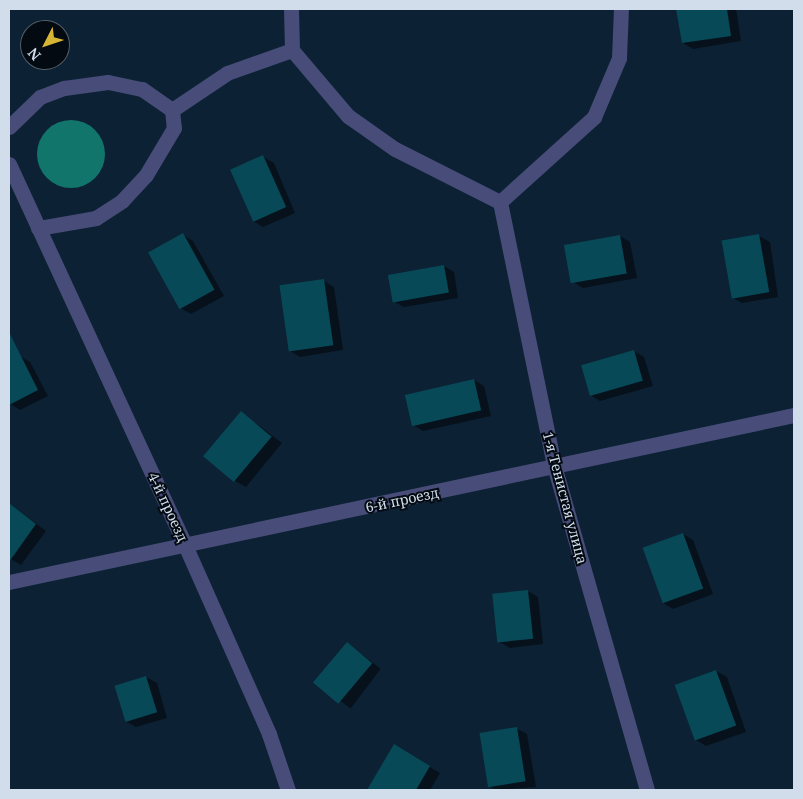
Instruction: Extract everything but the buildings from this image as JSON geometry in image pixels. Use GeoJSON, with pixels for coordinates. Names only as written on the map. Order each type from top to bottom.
{"type":"FeatureCollection","features":[{"type":"Feature","properties":{"kind":"street"},"geometry":{"type":"LineString","coordinates":[[291,9],[292,50],[348,116],[395,149],[500,202],[594,116],[618,58],[621,9]]}},
{"type":"Feature","properties":{"kind":"street"},"geometry":{"type":"LineString","coordinates":[[172,110],[228,73],[292,50]]}},
{"type":"Feature","properties":{"kind":"street"},"geometry":{"type":"LineString","coordinates":[[9,127],[40,97],[64,88],[108,82],[142,89],[172,110],[174,128],[146,175],[122,201],[96,218],[38,228]]}},
{"type":"Feature","properties":{"kind":"street","name":"4-й проезд"},"geometry":{"type":"LineString","coordinates":[[9,164],[185,545],[269,734],[288,790]]}},
{"type":"Feature","properties":{"kind":"street","name":"1-я Тенистая улица"},"geometry":{"type":"LineString","coordinates":[[500,202],[555,469],[646,790]]}},
{"type":"Feature","properties":{"kind":"street","name":"6-й проезд"},"geometry":{"type":"LineString","coordinates":[[9,582],[555,469],[794,415]]}},
{"type":"Feature","properties":{"kind":"shaded area"},"geometry":{"type":"Polygon","coordinates":[[[71,120],[84,123],[95,130],[102,141],[105,154],[102,167],[95,178],[84,185],[71,188],[58,185],[47,178],[40,167],[37,154],[40,141],[47,130],[58,123],[71,120]]]}}]}
